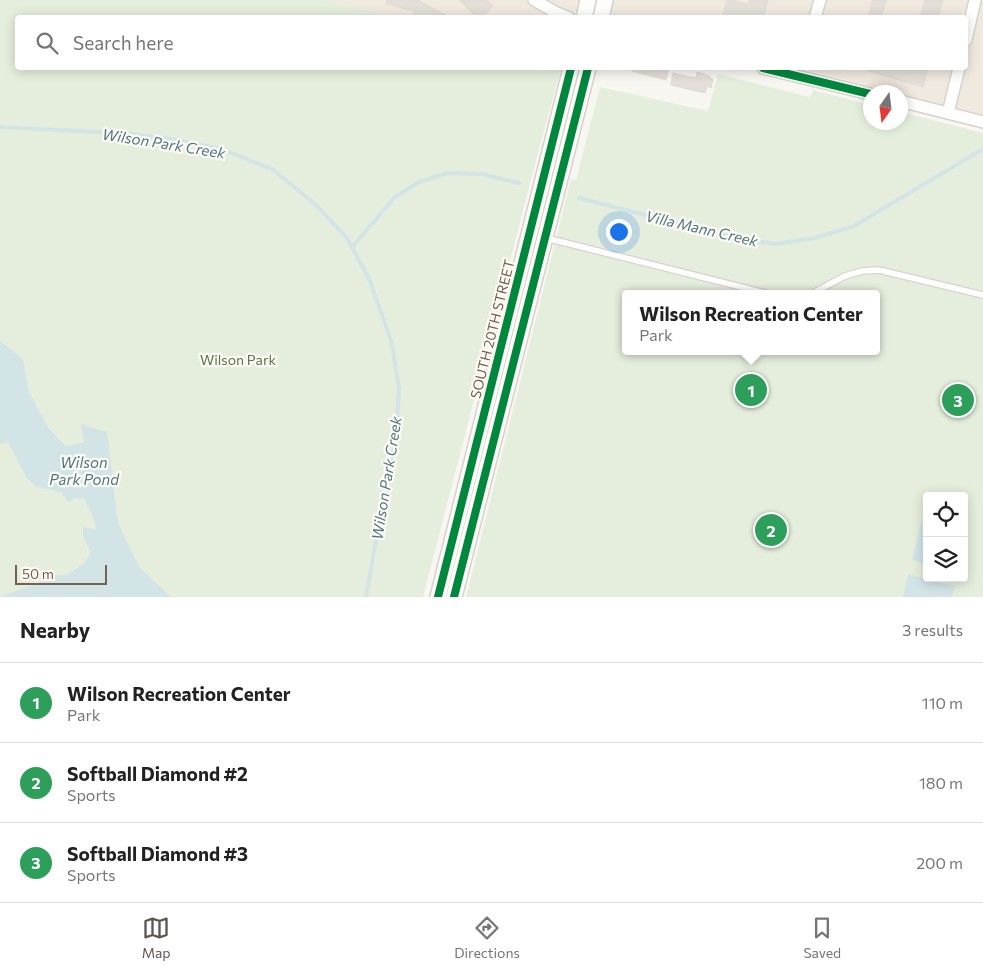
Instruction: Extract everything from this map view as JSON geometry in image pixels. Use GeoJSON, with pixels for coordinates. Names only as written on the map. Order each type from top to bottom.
{"type":"FeatureCollection","features":[{"type":"Feature","properties":{"kind":"street"},"geometry":{"type":"LineString","coordinates":[[534,0],[562,15]]}},
{"type":"Feature","properties":{"kind":"street"},"geometry":{"type":"LineString","coordinates":[[585,15],[588,0]]}},
{"type":"Feature","properties":{"kind":"street"},"geometry":{"type":"LineString","coordinates":[[602,15],[606,0]]}},
{"type":"Feature","properties":{"kind":"street"},"geometry":{"type":"LineString","coordinates":[[816,15],[820,0]]}},
{"type":"Feature","properties":{"kind":"street"},"geometry":{"type":"LineString","coordinates":[[968,31],[975,0]]}},
{"type":"Feature","properties":{"kind":"street","name":"SOUTH 20TH STREET"},"geometry":{"type":"LineString","coordinates":[[438,597],[570,70]]}},
{"type":"Feature","properties":{"kind":"street","name":"SOUTH 20TH STREET"},"geometry":{"type":"LineString","coordinates":[[454,597],[587,70]]}},
{"type":"Feature","properties":{"kind":"street"},"geometry":{"type":"LineString","coordinates":[[782,70],[800,72],[863,92]]}},
{"type":"Feature","properties":{"kind":"street"},"geometry":{"type":"LineString","coordinates":[[948,113],[959,70]]}},
{"type":"Feature","properties":{"kind":"street"},"geometry":{"type":"LineString","coordinates":[[908,103],[983,122]]}},
{"type":"Feature","properties":{"kind":"lane"},"geometry":{"type":"LineString","coordinates":[[529,234],[753,290]]}},
{"type":"Feature","properties":{"kind":"lane"},"geometry":{"type":"LineString","coordinates":[[819,290],[845,276],[862,271],[879,270],[983,295]]}},
{"type":"Feature","properties":{"kind":"lane"},"geometry":{"type":"LineString","coordinates":[[498,359],[514,363]]}},
{"type":"Feature","properties":{"kind":"shaded area"},"geometry":{"type":"Polygon","coordinates":[[[325,0],[983,0],[983,122],[908,103],[908,85],[863,85],[863,90],[772,70],[968,70],[968,15],[382,15],[325,0]]]}},
{"type":"Feature","properties":{"kind":"green space","name":"Wilson Park"},"geometry":{"type":"Polygon","coordinates":[[[0,0],[325,0],[386,15],[15,15],[15,70],[560,70],[423,597],[0,597],[0,0]]]}},
{"type":"Feature","properties":{"kind":"green space"},"geometry":{"type":"Polygon","coordinates":[[[718,74],[810,97],[813,90],[863,103],[863,130],[908,130],[908,114],[983,133],[983,597],[466,597],[571,179],[576,180],[600,87],[708,111],[718,74]]]}},
{"type":"Feature","properties":{"kind":"water","name":"Wilson Park Pond"},"geometry":{"type":"Polygon","coordinates":[[[0,341],[23,359],[29,392],[48,427],[65,446],[84,443],[81,424],[107,432],[118,523],[139,567],[171,597],[0,597],[38,583],[50,575],[67,575],[84,563],[91,552],[83,537],[83,527],[96,529],[94,519],[84,499],[75,498],[69,502],[61,493],[36,487],[26,477],[8,442],[0,444],[0,341]]]}},
{"type":"Feature","properties":{"kind":"water"},"geometry":{"type":"Polygon","coordinates":[[[921,523],[923,523],[923,563],[912,560],[921,523]]]}},
{"type":"Feature","properties":{"kind":"water"},"geometry":{"type":"Polygon","coordinates":[[[908,574],[923,578],[923,582],[939,582],[955,586],[952,597],[903,597],[908,574]]]}},
{"type":"Feature","properties":{"kind":"building"},"geometry":{"type":"Polygon","coordinates":[[[387,0],[417,0],[445,15],[413,15],[415,11],[386,4],[387,0]]]}},
{"type":"Feature","properties":{"kind":"building"},"geometry":{"type":"Polygon","coordinates":[[[459,0],[486,0],[493,6],[485,15],[475,15],[459,0]]]}},
{"type":"Feature","properties":{"kind":"building"},"geometry":{"type":"Polygon","coordinates":[[[727,0],[749,5],[749,0],[768,0],[764,15],[723,15],[727,0]]]}},
{"type":"Feature","properties":{"kind":"building"},"geometry":{"type":"Polygon","coordinates":[[[873,0],[886,0],[882,15],[869,15],[873,0]]]}},
{"type":"Feature","properties":{"kind":"building"},"geometry":{"type":"Polygon","coordinates":[[[925,0],[943,0],[939,15],[921,15],[925,0]]]}},
{"type":"Feature","properties":{"kind":"building"},"geometry":{"type":"Polygon","coordinates":[[[632,70],[668,70],[666,80],[632,70]]]}},
{"type":"Feature","properties":{"kind":"building"},"geometry":{"type":"Polygon","coordinates":[[[865,70],[927,70],[923,87],[865,70]]]}},
{"type":"Feature","properties":{"kind":"building"},"geometry":{"type":"Polygon","coordinates":[[[697,72],[710,76],[713,79],[711,88],[707,86],[705,93],[671,85],[673,73],[696,78],[697,72]]]}},
{"type":"Feature","properties":{"kind":"waterway","name":"Wilson Park Creek"},"geometry":{"type":"LineString","coordinates":[[0,127],[118,133],[164,138],[218,148],[272,169],[314,203],[347,238],[369,279],[391,340],[399,387],[396,439],[366,597]]}},
{"type":"Feature","properties":{"kind":"waterway","name":"Villa Mann Creek"},"geometry":{"type":"LineString","coordinates":[[579,198],[734,238],[775,244],[815,238],[854,226],[983,149]]}},
{"type":"Feature","properties":{"kind":"waterway"},"geometry":{"type":"LineString","coordinates":[[352,247],[395,197],[419,182],[448,173],[481,174],[519,183]]}},
{"type":"Feature","properties":{"kind":"cycle path"},"geometry":{"type":"LineString","coordinates":[[438,597],[570,70]]}},
{"type":"Feature","properties":{"kind":"cycle path"},"geometry":{"type":"LineString","coordinates":[[454,597],[587,70]]}},
{"type":"Feature","properties":{"kind":"cycle path"},"geometry":{"type":"LineString","coordinates":[[771,70],[863,92]]}},
{"type":"Feature","properties":{"kind":"place","name":"Wilson Recreation Center"},"geometry":{"type":"Point","coordinates":[751,390]}},
{"type":"Feature","properties":{"kind":"place","name":"Softball Diamond #3"},"geometry":{"type":"Point","coordinates":[958,400]}},
{"type":"Feature","properties":{"kind":"place","name":"Softball Diamond #2"},"geometry":{"type":"Point","coordinates":[771,530]}}]}
